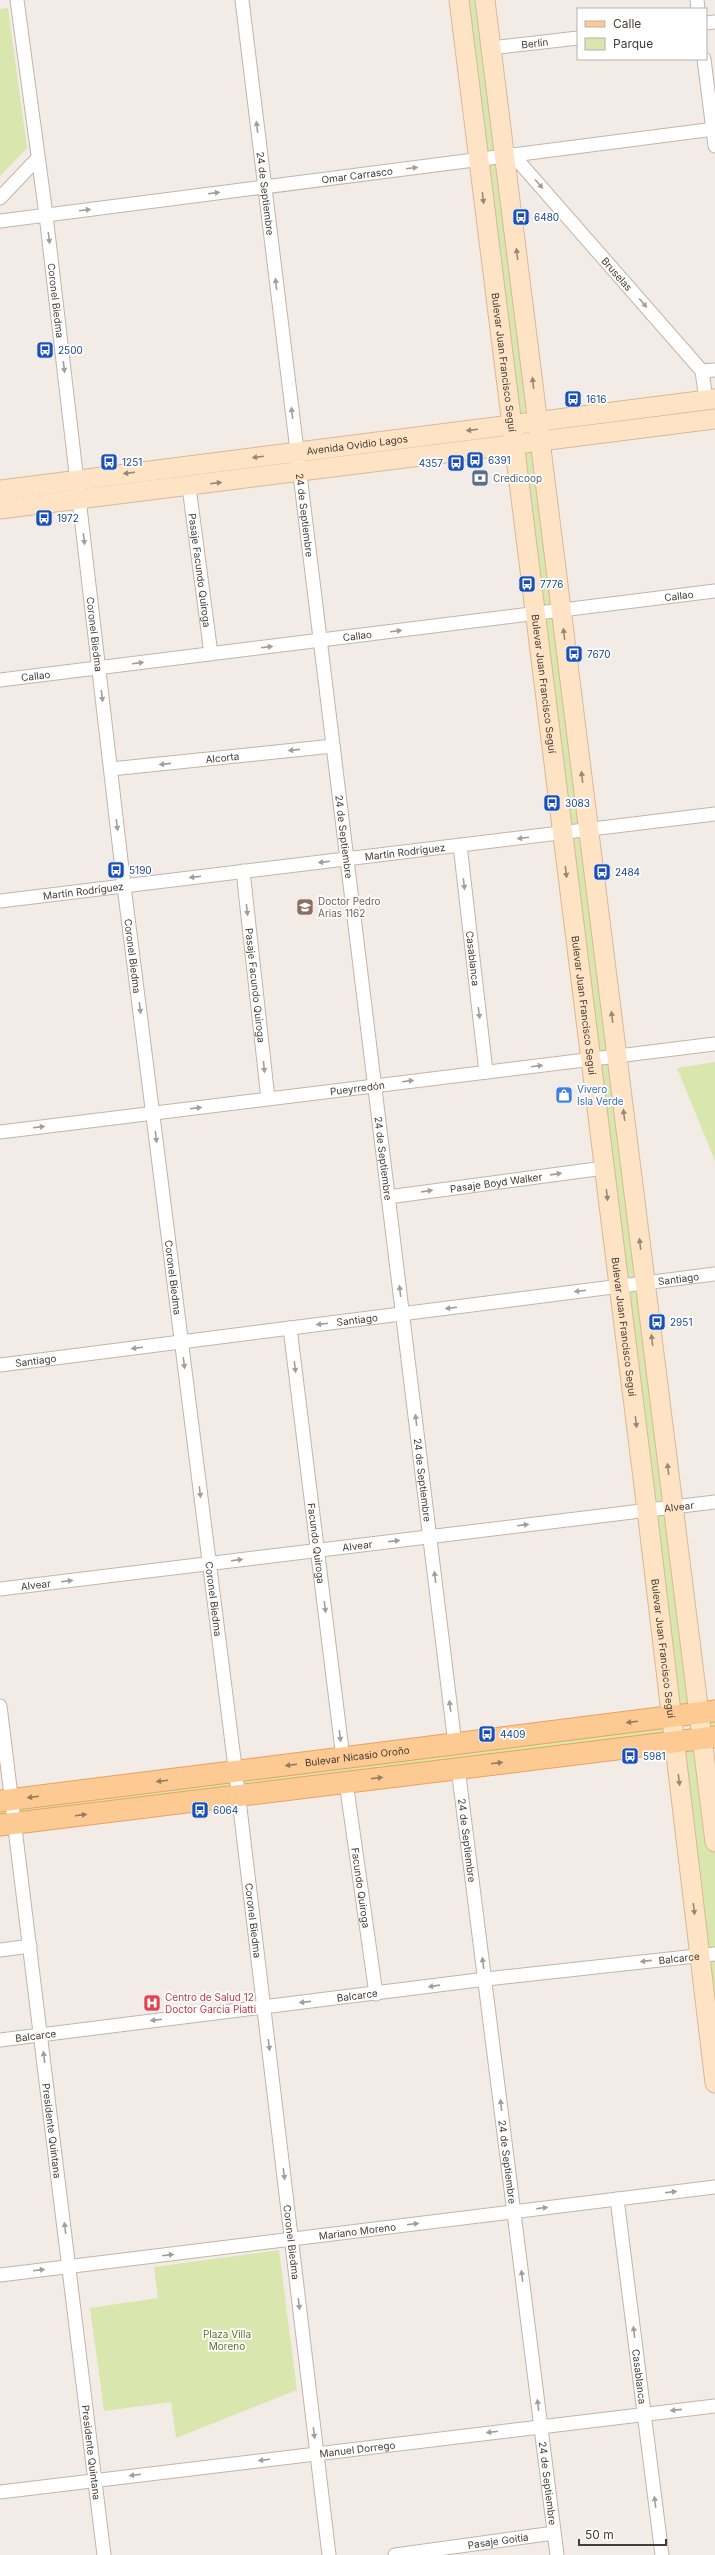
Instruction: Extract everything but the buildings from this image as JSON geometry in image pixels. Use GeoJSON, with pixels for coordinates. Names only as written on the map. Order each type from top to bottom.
{"type":"FeatureCollection","features":[{"type":"Feature","properties":{"kind":"main road","name":"Bulevar Juan Francisco Seguí"},"geometry":{"type":"LineString","coordinates":[[459,0],[510,425],[647,1510],[674,1742],[707,1955],[715,2083]]}},
{"type":"Feature","properties":{"kind":"main road"},"geometry":{"type":"LineString","coordinates":[[485,0],[491,48],[509,155],[540,442],[673,1508],[707,1712],[715,1842]]}},
{"type":"Feature","properties":{"kind":"main road","name":"Avenida Ovidio Lagos"},"geometry":{"type":"LineString","coordinates":[[0,490],[710,399]]}},
{"type":"Feature","properties":{"kind":"main road","name":"Avenida Ovidio Lagos"},"geometry":{"type":"LineString","coordinates":[[0,510],[715,419]]}},
{"type":"Feature","properties":{"kind":"main road","name":"Bulevar Nicasio Oroño"},"geometry":{"type":"LineString","coordinates":[[6,1800],[707,1712]]}},
{"type":"Feature","properties":{"kind":"main road"},"geometry":{"type":"LineString","coordinates":[[7,1824],[708,1737]]}},
{"type":"Feature","properties":{"kind":"street","name":"Coronel Biedma"},"geometry":{"type":"LineString","coordinates":[[17,0],[46,215],[124,886],[264,2007],[328,2555]]}},
{"type":"Feature","properties":{"kind":"street","name":"24 de Septiembre"},"geometry":{"type":"LineString","coordinates":[[242,0],[455,1744]]}},
{"type":"Feature","properties":{"kind":"street","name":"Berlín"},"geometry":{"type":"LineString","coordinates":[[491,48],[577,38]]}},
{"type":"Feature","properties":{"kind":"street"},"geometry":{"type":"LineString","coordinates":[[704,60],[715,146]]}},
{"type":"Feature","properties":{"kind":"street","name":"Omar Carrasco"},"geometry":{"type":"LineString","coordinates":[[0,221],[714,129]]}},
{"type":"Feature","properties":{"kind":"street","name":"Bruselas"},"geometry":{"type":"LineString","coordinates":[[509,155],[702,371]]}},
{"type":"Feature","properties":{"kind":"street"},"geometry":{"type":"LineString","coordinates":[[0,198],[38,158]]}},
{"type":"Feature","properties":{"kind":"street"},"geometry":{"type":"LineString","coordinates":[[710,399],[702,371],[715,370]]}},
{"type":"Feature","properties":{"kind":"street","name":"Pasaje Facundo Quiroga"},"geometry":{"type":"LineString","coordinates":[[189,487],[211,654]]}},
{"type":"Feature","properties":{"kind":"street","name":"Callao"},"geometry":{"type":"LineString","coordinates":[[0,680],[715,591]]}},
{"type":"Feature","properties":{"kind":"street","name":"Alcorta"},"geometry":{"type":"LineString","coordinates":[[111,769],[333,746]]}},
{"type":"Feature","properties":{"kind":"street","name":"Martín Rodríguez"},"geometry":{"type":"LineString","coordinates":[[0,900],[715,814]]}},
{"type":"Feature","properties":{"kind":"street","name":"Casablanca"},"geometry":{"type":"LineString","coordinates":[[460,845],[486,1072]]}},
{"type":"Feature","properties":{"kind":"street","name":"Pasaje Facundo Quiroga"},"geometry":{"type":"LineString","coordinates":[[243,871],[268,1099]]}},
{"type":"Feature","properties":{"kind":"street","name":"Pueyrredón"},"geometry":{"type":"LineString","coordinates":[[0,1132],[715,1044]]}},
{"type":"Feature","properties":{"kind":"street","name":"Pasaje Boyd Walker"},"geometry":{"type":"LineString","coordinates":[[388,1197],[604,1168]]}},
{"type":"Feature","properties":{"kind":"street","name":"Santiago"},"geometry":{"type":"LineString","coordinates":[[0,1365],[715,1274]]}},
{"type":"Feature","properties":{"kind":"street","name":"Facundo Quiroga"},"geometry":{"type":"LineString","coordinates":[[290,1328],[319,1550],[343,1758]]}},
{"type":"Feature","properties":{"kind":"street","name":"Alvear"},"geometry":{"type":"LineString","coordinates":[[0,1589],[715,1502]]}},
{"type":"Feature","properties":{"kind":"street","name":"Presidente Quintana"},"geometry":{"type":"LineString","coordinates":[[0,1706],[7,1824],[30,1946],[42,2034],[104,2555]]}},
{"type":"Feature","properties":{"kind":"street","name":"24 de Septiembre"},"geometry":{"type":"LineString","coordinates":[[458,1768],[486,1979],[557,2555]]}},
{"type":"Feature","properties":{"kind":"street","name":"Facundo Quiroga"},"geometry":{"type":"LineString","coordinates":[[346,1782],[376,1994]]}},
{"type":"Feature","properties":{"kind":"street"},"geometry":{"type":"LineString","coordinates":[[0,1950],[30,1946]]}},
{"type":"Feature","properties":{"kind":"street","name":"Balcarce"},"geometry":{"type":"LineString","coordinates":[[0,2040],[486,1979],[707,1955]]}},
{"type":"Feature","properties":{"kind":"street","name":"Mariano Moreno"},"geometry":{"type":"LineString","coordinates":[[0,2275],[715,2187]]}},
{"type":"Feature","properties":{"kind":"street","name":"Casablanca"},"geometry":{"type":"LineString","coordinates":[[617,2199],[662,2555]]}},
{"type":"Feature","properties":{"kind":"street","name":"Manuel Dorrego"},"geometry":{"type":"LineString","coordinates":[[0,2492],[715,2406]]}},
{"type":"Feature","properties":{"kind":"street","name":"Pasaje Goitía"},"geometry":{"type":"LineString","coordinates":[[395,2555],[554,2532]]}},
{"type":"Feature","properties":{"kind":"green space"},"geometry":{"type":"Polygon","coordinates":[[[459,0],[485,0],[698,1713],[715,1711],[715,1737],[702,1738],[715,1842],[715,2083],[674,1742],[0,1825],[0,1801],[671,1717],[459,0]],[[698,1714],[671,1718],[674,1741],[702,1738],[698,1714]]]}},
{"type":"Feature","properties":{"kind":"green space"},"geometry":{"type":"Polygon","coordinates":[[[8,8],[27,148],[0,176],[0,9],[8,8]]]}},
{"type":"Feature","properties":{"kind":"green space"},"geometry":{"type":"Polygon","coordinates":[[[715,1062],[715,1161],[677,1068],[715,1062]]]}},
{"type":"Feature","properties":{"kind":"green space","name":"Plaza Villa Moreno"},"geometry":{"type":"Polygon","coordinates":[[[279,2250],[297,2390],[176,2438],[171,2402],[104,2411],[90,2308],[158,2298],[154,2267],[279,2250]]]}},
{"type":"Feature","properties":{"kind":"place","name":"6480"},"geometry":{"type":"Point","coordinates":[521,217]}},
{"type":"Feature","properties":{"kind":"place","name":"2500"},"geometry":{"type":"Point","coordinates":[45,350]}},
{"type":"Feature","properties":{"kind":"place","name":"1616"},"geometry":{"type":"Point","coordinates":[573,399]}},
{"type":"Feature","properties":{"kind":"place","name":"6391"},"geometry":{"type":"Point","coordinates":[475,460]}},
{"type":"Feature","properties":{"kind":"place","name":"1251"},"geometry":{"type":"Point","coordinates":[109,462]}},
{"type":"Feature","properties":{"kind":"place","name":"4357"},"geometry":{"type":"Point","coordinates":[456,463]}},
{"type":"Feature","properties":{"kind":"place","name":"Credicoop"},"geometry":{"type":"Point","coordinates":[480,478]}},
{"type":"Feature","properties":{"kind":"place","name":"1972"},"geometry":{"type":"Point","coordinates":[44,518]}},
{"type":"Feature","properties":{"kind":"place","name":"7776"},"geometry":{"type":"Point","coordinates":[527,584]}},
{"type":"Feature","properties":{"kind":"place","name":"7670"},"geometry":{"type":"Point","coordinates":[574,654]}},
{"type":"Feature","properties":{"kind":"place","name":"3083"},"geometry":{"type":"Point","coordinates":[552,803]}},
{"type":"Feature","properties":{"kind":"place","name":"5190"},"geometry":{"type":"Point","coordinates":[116,870]}},
{"type":"Feature","properties":{"kind":"place","name":"2484"},"geometry":{"type":"Point","coordinates":[602,872]}},
{"type":"Feature","properties":{"kind":"place","name":"Doctor Pedro Arias 1162"},"geometry":{"type":"Point","coordinates":[305,907]}},
{"type":"Feature","properties":{"kind":"place","name":"Vivero Isla Verde"},"geometry":{"type":"Point","coordinates":[564,1095]}},
{"type":"Feature","properties":{"kind":"place","name":"2951"},"geometry":{"type":"Point","coordinates":[657,1322]}},
{"type":"Feature","properties":{"kind":"place","name":"4409"},"geometry":{"type":"Point","coordinates":[487,1734]}},
{"type":"Feature","properties":{"kind":"place","name":"5981"},"geometry":{"type":"Point","coordinates":[630,1756]}},
{"type":"Feature","properties":{"kind":"place","name":"6064"},"geometry":{"type":"Point","coordinates":[200,1810]}},
{"type":"Feature","properties":{"kind":"place","name":"Centro de Salud 12 Doctor García Piatti"},"geometry":{"type":"Point","coordinates":[152,2003]}}]}
